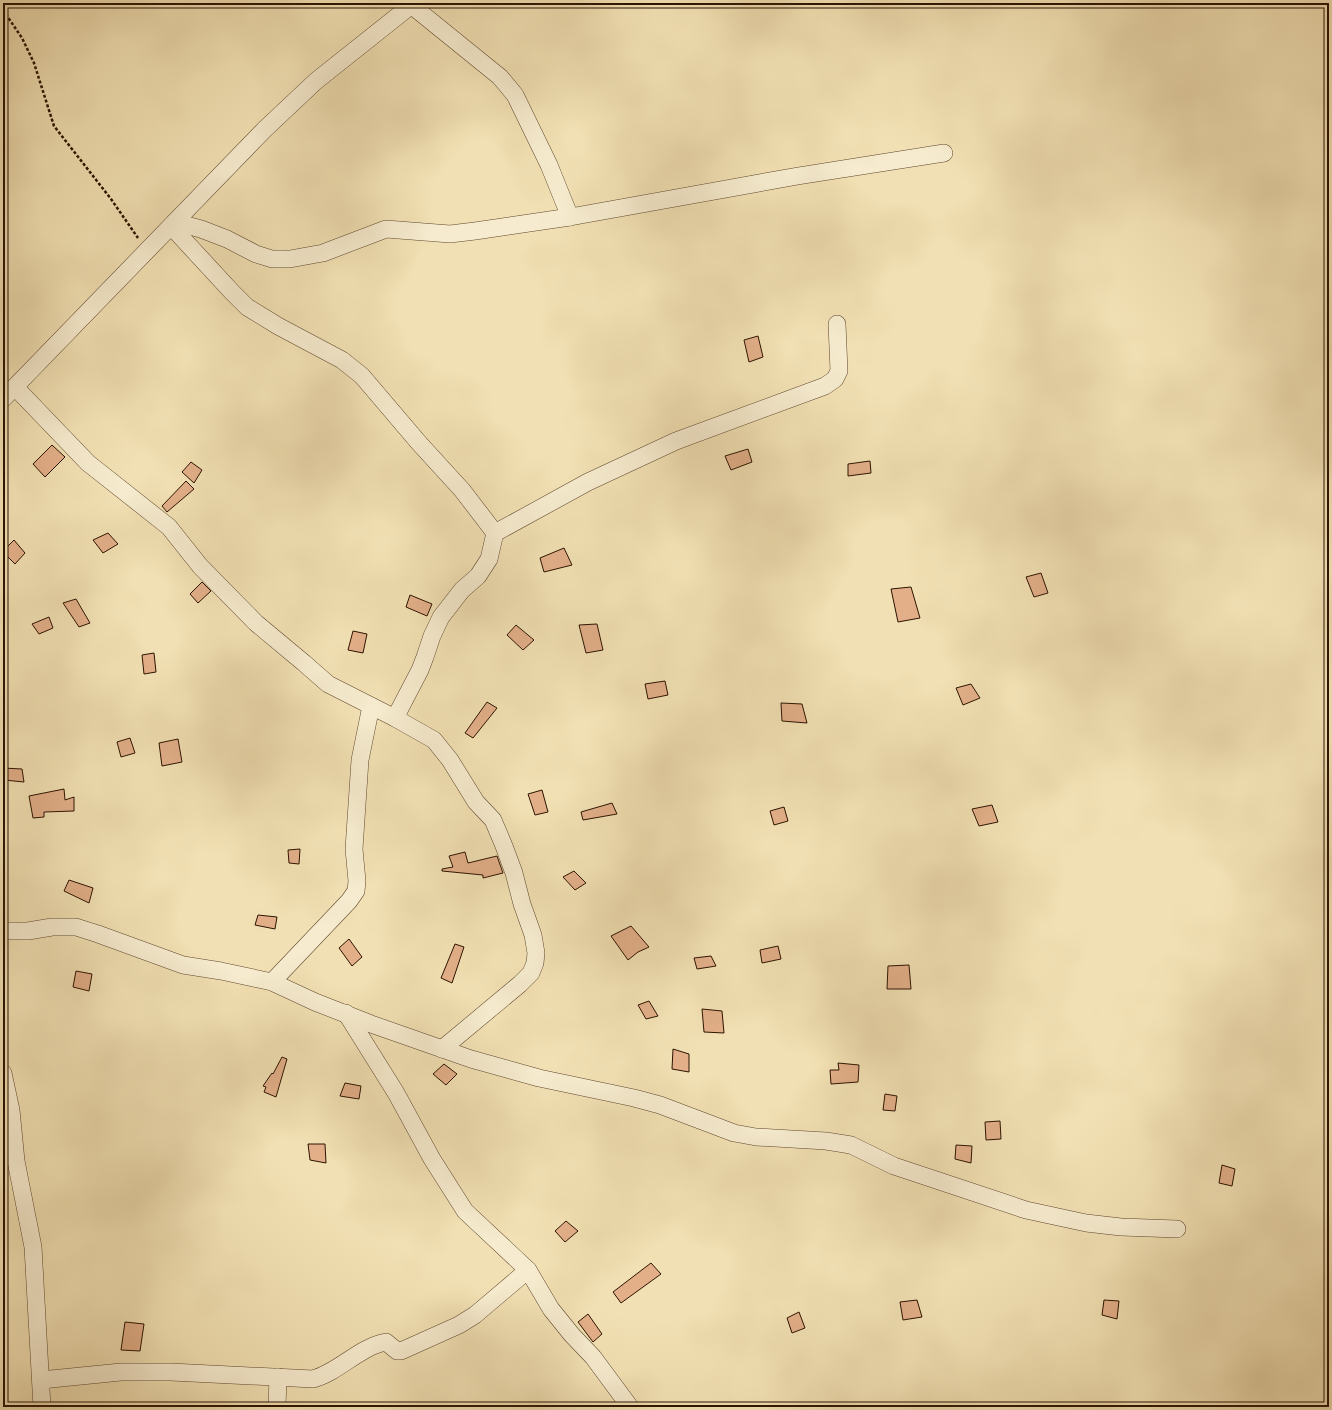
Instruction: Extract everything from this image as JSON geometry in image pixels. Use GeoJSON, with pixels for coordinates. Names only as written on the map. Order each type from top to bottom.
{"type":"FeatureCollection","features":[{"type":"Feature","properties":{"kind":"street"},"geometry":{"type":"LineString","coordinates":[[442,1049],[520,984],[531,973],[535,963],[536,953],[533,934],[522,904],[514,873],[492,820],[476,802],[450,760],[434,740],[395,718],[328,684],[256,623],[200,566],[169,527],[88,463],[9,393],[265,129],[316,81],[413,4],[500,77],[515,95],[549,165],[570,217]]}},
{"type":"Feature","properties":{"kind":"street"},"geometry":{"type":"LineString","coordinates":[[173,224],[201,229],[228,239],[256,254],[272,259],[290,259],[322,253],[386,229],[450,234],[570,217],[798,176],[944,153]]}},
{"type":"Feature","properties":{"kind":"street"},"geometry":{"type":"LineString","coordinates":[[173,224],[231,292],[247,306],[278,326],[342,360],[362,376],[419,443],[462,490],[495,533]]}},
{"type":"Feature","properties":{"kind":"street"},"geometry":{"type":"LineString","coordinates":[[395,718],[420,670],[432,636],[441,617],[462,590],[478,576],[489,559],[495,533],[588,482],[676,441],[825,386],[835,379],[839,371],[837,324]]}},
{"type":"Feature","properties":{"kind":"street"},"geometry":{"type":"LineString","coordinates":[[272,982],[349,901],[356,890],[357,881],[354,849],[360,760],[371,706]]}},
{"type":"Feature","properties":{"kind":"street"},"geometry":{"type":"LineString","coordinates":[[3,931],[28,931],[52,927],[76,927],[183,965],[221,971],[272,982],[315,1002],[371,1024],[471,1059],[539,1078],[660,1105],[734,1133],[756,1137],[826,1141],[851,1145],[894,1166],[957,1189],[1026,1210],[1086,1224],[1177,1230]]}},
{"type":"Feature","properties":{"kind":"street"},"geometry":{"type":"LineString","coordinates":[[346,1013],[396,1093],[432,1159],[465,1211],[528,1270],[551,1309],[593,1358],[630,1407]]}},
{"type":"Feature","properties":{"kind":"street"},"geometry":{"type":"LineString","coordinates":[[3,1073],[11,1110],[16,1161],[33,1247],[42,1407]]}},
{"type":"Feature","properties":{"kind":"street"},"geometry":{"type":"LineString","coordinates":[[41,1380],[121,1372],[171,1372],[313,1378],[321,1376],[352,1357],[381,1343],[386,1342],[397,1351],[401,1351],[460,1325],[475,1315],[528,1270]]}},
{"type":"Feature","properties":{"kind":"street"},"geometry":{"type":"LineString","coordinates":[[277,1407],[278,1377]]}},
{"type":"Feature","properties":{"kind":"path"},"geometry":{"type":"LineString","coordinates":[[3,10],[22,38],[34,63],[54,126],[110,199],[147,251]]}},
{"type":"Feature","properties":{"kind":"building"},"geometry":{"type":"Polygon","coordinates":[[[758,336],[763,357],[749,362],[744,340],[758,336]]]}},
{"type":"Feature","properties":{"kind":"building"},"geometry":{"type":"Polygon","coordinates":[[[52,445],[65,457],[45,477],[33,464],[52,445]]]}},
{"type":"Feature","properties":{"kind":"building"},"geometry":{"type":"Polygon","coordinates":[[[748,449],[752,462],[731,470],[725,456],[748,449]]]}},
{"type":"Feature","properties":{"kind":"building"},"geometry":{"type":"Polygon","coordinates":[[[870,461],[871,473],[848,476],[848,464],[870,461]]]}},
{"type":"Feature","properties":{"kind":"building"},"geometry":{"type":"Polygon","coordinates":[[[191,462],[202,470],[194,483],[182,472],[191,462]]]}},
{"type":"Feature","properties":{"kind":"building"},"geometry":{"type":"Polygon","coordinates":[[[186,481],[194,489],[167,512],[162,506],[186,481]]]}},
{"type":"Feature","properties":{"kind":"building"},"geometry":{"type":"Polygon","coordinates":[[[108,533],[118,544],[103,553],[93,540],[108,533]]]}},
{"type":"Feature","properties":{"kind":"building"},"geometry":{"type":"Polygon","coordinates":[[[14,540],[25,553],[15,564],[3,552],[14,540]]]}},
{"type":"Feature","properties":{"kind":"building"},"geometry":{"type":"Polygon","coordinates":[[[564,548],[572,565],[544,572],[540,558],[564,548]]]}},
{"type":"Feature","properties":{"kind":"building"},"geometry":{"type":"Polygon","coordinates":[[[1041,573],[1048,593],[1034,597],[1026,577],[1041,573]]]}},
{"type":"Feature","properties":{"kind":"building"},"geometry":{"type":"Polygon","coordinates":[[[202,582],[211,591],[198,603],[190,594],[202,582]]]}},
{"type":"Feature","properties":{"kind":"building"},"geometry":{"type":"Polygon","coordinates":[[[911,587],[920,618],[898,622],[891,589],[911,587]]]}},
{"type":"Feature","properties":{"kind":"building"},"geometry":{"type":"Polygon","coordinates":[[[410,595],[432,604],[427,616],[406,607],[410,595]]]}},
{"type":"Feature","properties":{"kind":"building"},"geometry":{"type":"Polygon","coordinates":[[[76,599],[90,623],[79,627],[63,603],[76,599]]]}},
{"type":"Feature","properties":{"kind":"building"},"geometry":{"type":"Polygon","coordinates":[[[49,617],[53,628],[39,634],[32,624],[49,617]]]}},
{"type":"Feature","properties":{"kind":"building"},"geometry":{"type":"Polygon","coordinates":[[[597,624],[603,650],[586,653],[579,625],[597,624]]]}},
{"type":"Feature","properties":{"kind":"building"},"geometry":{"type":"Polygon","coordinates":[[[516,625],[534,640],[523,650],[507,635],[516,625]]]}},
{"type":"Feature","properties":{"kind":"building"},"geometry":{"type":"Polygon","coordinates":[[[353,631],[367,634],[363,653],[348,650],[353,631]]]}},
{"type":"Feature","properties":{"kind":"building"},"geometry":{"type":"Polygon","coordinates":[[[154,653],[156,672],[144,674],[142,655],[154,653]]]}},
{"type":"Feature","properties":{"kind":"building"},"geometry":{"type":"Polygon","coordinates":[[[665,681],[668,695],[648,699],[645,684],[665,681]]]}},
{"type":"Feature","properties":{"kind":"building"},"geometry":{"type":"Polygon","coordinates":[[[971,684],[980,698],[963,705],[956,688],[971,684]]]}},
{"type":"Feature","properties":{"kind":"building"},"geometry":{"type":"Polygon","coordinates":[[[487,702],[497,708],[473,738],[465,733],[487,702]]]}},
{"type":"Feature","properties":{"kind":"building"},"geometry":{"type":"Polygon","coordinates":[[[781,703],[802,704],[807,723],[782,721],[781,703]]]}},
{"type":"Feature","properties":{"kind":"building"},"geometry":{"type":"Polygon","coordinates":[[[130,738],[135,753],[121,757],[117,742],[130,738]]]}},
{"type":"Feature","properties":{"kind":"building"},"geometry":{"type":"Polygon","coordinates":[[[178,739],[182,762],[162,766],[159,743],[178,739]]]}},
{"type":"Feature","properties":{"kind":"building"},"geometry":{"type":"Polygon","coordinates":[[[3,768],[22,769],[24,782],[4,780],[3,768]]]}},
{"type":"Feature","properties":{"kind":"building"},"geometry":{"type":"Polygon","coordinates":[[[64,789],[65,800],[74,797],[74,811],[44,812],[44,817],[33,818],[29,796],[64,789]]]}},
{"type":"Feature","properties":{"kind":"building"},"geometry":{"type":"Polygon","coordinates":[[[542,790],[548,812],[535,815],[528,794],[542,790]]]}},
{"type":"Feature","properties":{"kind":"building"},"geometry":{"type":"Polygon","coordinates":[[[612,803],[617,814],[583,820],[581,812],[612,803]]]}},
{"type":"Feature","properties":{"kind":"building"},"geometry":{"type":"Polygon","coordinates":[[[992,805],[998,822],[979,826],[972,809],[992,805]]]}},
{"type":"Feature","properties":{"kind":"building"},"geometry":{"type":"Polygon","coordinates":[[[784,807],[788,821],[774,825],[770,811],[784,807]]]}},
{"type":"Feature","properties":{"kind":"building"},"geometry":{"type":"Polygon","coordinates":[[[300,849],[299,864],[289,863],[288,850],[300,849]]]}},
{"type":"Feature","properties":{"kind":"building"},"geometry":{"type":"Polygon","coordinates":[[[465,852],[468,863],[497,856],[503,873],[483,878],[483,875],[442,871],[442,869],[453,867],[449,856],[465,852]]]}},
{"type":"Feature","properties":{"kind":"building"},"geometry":{"type":"Polygon","coordinates":[[[574,871],[586,883],[575,890],[563,877],[574,871]]]}},
{"type":"Feature","properties":{"kind":"building"},"geometry":{"type":"Polygon","coordinates":[[[69,880],[93,888],[89,903],[64,891],[69,880]]]}},
{"type":"Feature","properties":{"kind":"building"},"geometry":{"type":"Polygon","coordinates":[[[258,915],[277,917],[275,929],[255,925],[258,915]]]}},
{"type":"Feature","properties":{"kind":"building"},"geometry":{"type":"Polygon","coordinates":[[[631,926],[649,947],[638,952],[628,960],[611,936],[631,926]]]}},
{"type":"Feature","properties":{"kind":"building"},"geometry":{"type":"Polygon","coordinates":[[[349,939],[362,957],[352,966],[339,948],[349,939]]]}},
{"type":"Feature","properties":{"kind":"building"},"geometry":{"type":"Polygon","coordinates":[[[455,944],[464,947],[452,983],[441,978],[455,944]]]}},
{"type":"Feature","properties":{"kind":"building"},"geometry":{"type":"Polygon","coordinates":[[[778,946],[781,959],[762,963],[760,950],[778,946]]]}},
{"type":"Feature","properties":{"kind":"building"},"geometry":{"type":"Polygon","coordinates":[[[711,956],[716,966],[697,969],[694,958],[711,956]]]}},
{"type":"Feature","properties":{"kind":"building"},"geometry":{"type":"Polygon","coordinates":[[[909,965],[911,989],[887,989],[888,966],[909,965]]]}},
{"type":"Feature","properties":{"kind":"building"},"geometry":{"type":"Polygon","coordinates":[[[76,971],[92,974],[89,991],[73,987],[76,971]]]}},
{"type":"Feature","properties":{"kind":"building"},"geometry":{"type":"Polygon","coordinates":[[[649,1001],[658,1016],[646,1019],[638,1005],[649,1001]]]}},
{"type":"Feature","properties":{"kind":"building"},"geometry":{"type":"Polygon","coordinates":[[[702,1009],[722,1011],[724,1033],[704,1032],[702,1009]]]}},
{"type":"Feature","properties":{"kind":"building"},"geometry":{"type":"Polygon","coordinates":[[[673,1049],[689,1054],[689,1072],[672,1069],[673,1049]]]}},
{"type":"Feature","properties":{"kind":"building"},"geometry":{"type":"Polygon","coordinates":[[[282,1057],[287,1059],[276,1097],[264,1092],[266,1087],[263,1086],[272,1073],[273,1074],[282,1057]]]}},
{"type":"Feature","properties":{"kind":"building"},"geometry":{"type":"Polygon","coordinates":[[[838,1063],[859,1065],[858,1082],[831,1084],[830,1070],[839,1070],[838,1063]]]}},
{"type":"Feature","properties":{"kind":"building"},"geometry":{"type":"Polygon","coordinates":[[[444,1064],[457,1074],[446,1085],[433,1074],[444,1064]]]}},
{"type":"Feature","properties":{"kind":"building"},"geometry":{"type":"Polygon","coordinates":[[[345,1083],[361,1086],[359,1099],[340,1096],[345,1083]]]}},
{"type":"Feature","properties":{"kind":"building"},"geometry":{"type":"Polygon","coordinates":[[[885,1094],[897,1096],[895,1111],[883,1110],[885,1094]]]}},
{"type":"Feature","properties":{"kind":"building"},"geometry":{"type":"Polygon","coordinates":[[[1000,1121],[1001,1139],[986,1140],[985,1122],[1000,1121]]]}},
{"type":"Feature","properties":{"kind":"building"},"geometry":{"type":"Polygon","coordinates":[[[308,1144],[325,1144],[326,1163],[310,1160],[308,1144]]]}},
{"type":"Feature","properties":{"kind":"building"},"geometry":{"type":"Polygon","coordinates":[[[956,1145],[972,1146],[971,1163],[955,1159],[956,1145]]]}},
{"type":"Feature","properties":{"kind":"building"},"geometry":{"type":"Polygon","coordinates":[[[1222,1165],[1235,1169],[1232,1186],[1219,1183],[1222,1165]]]}},
{"type":"Feature","properties":{"kind":"building"},"geometry":{"type":"Polygon","coordinates":[[[566,1221],[578,1231],[565,1242],[555,1231],[566,1221]]]}},
{"type":"Feature","properties":{"kind":"building"},"geometry":{"type":"Polygon","coordinates":[[[651,1263],[661,1274],[621,1303],[613,1292],[651,1263]]]}},
{"type":"Feature","properties":{"kind":"building"},"geometry":{"type":"Polygon","coordinates":[[[917,1300],[922,1317],[903,1320],[900,1302],[917,1300]]]}},
{"type":"Feature","properties":{"kind":"building"},"geometry":{"type":"Polygon","coordinates":[[[1104,1300],[1119,1301],[1117,1319],[1102,1315],[1104,1300]]]}},
{"type":"Feature","properties":{"kind":"building"},"geometry":{"type":"Polygon","coordinates":[[[799,1312],[805,1328],[792,1333],[787,1318],[799,1312]]]}},
{"type":"Feature","properties":{"kind":"building"},"geometry":{"type":"Polygon","coordinates":[[[588,1314],[602,1334],[593,1342],[578,1322],[588,1314]]]}},
{"type":"Feature","properties":{"kind":"building"},"geometry":{"type":"Polygon","coordinates":[[[125,1322],[144,1324],[140,1351],[121,1350],[125,1322]]]}}]}
